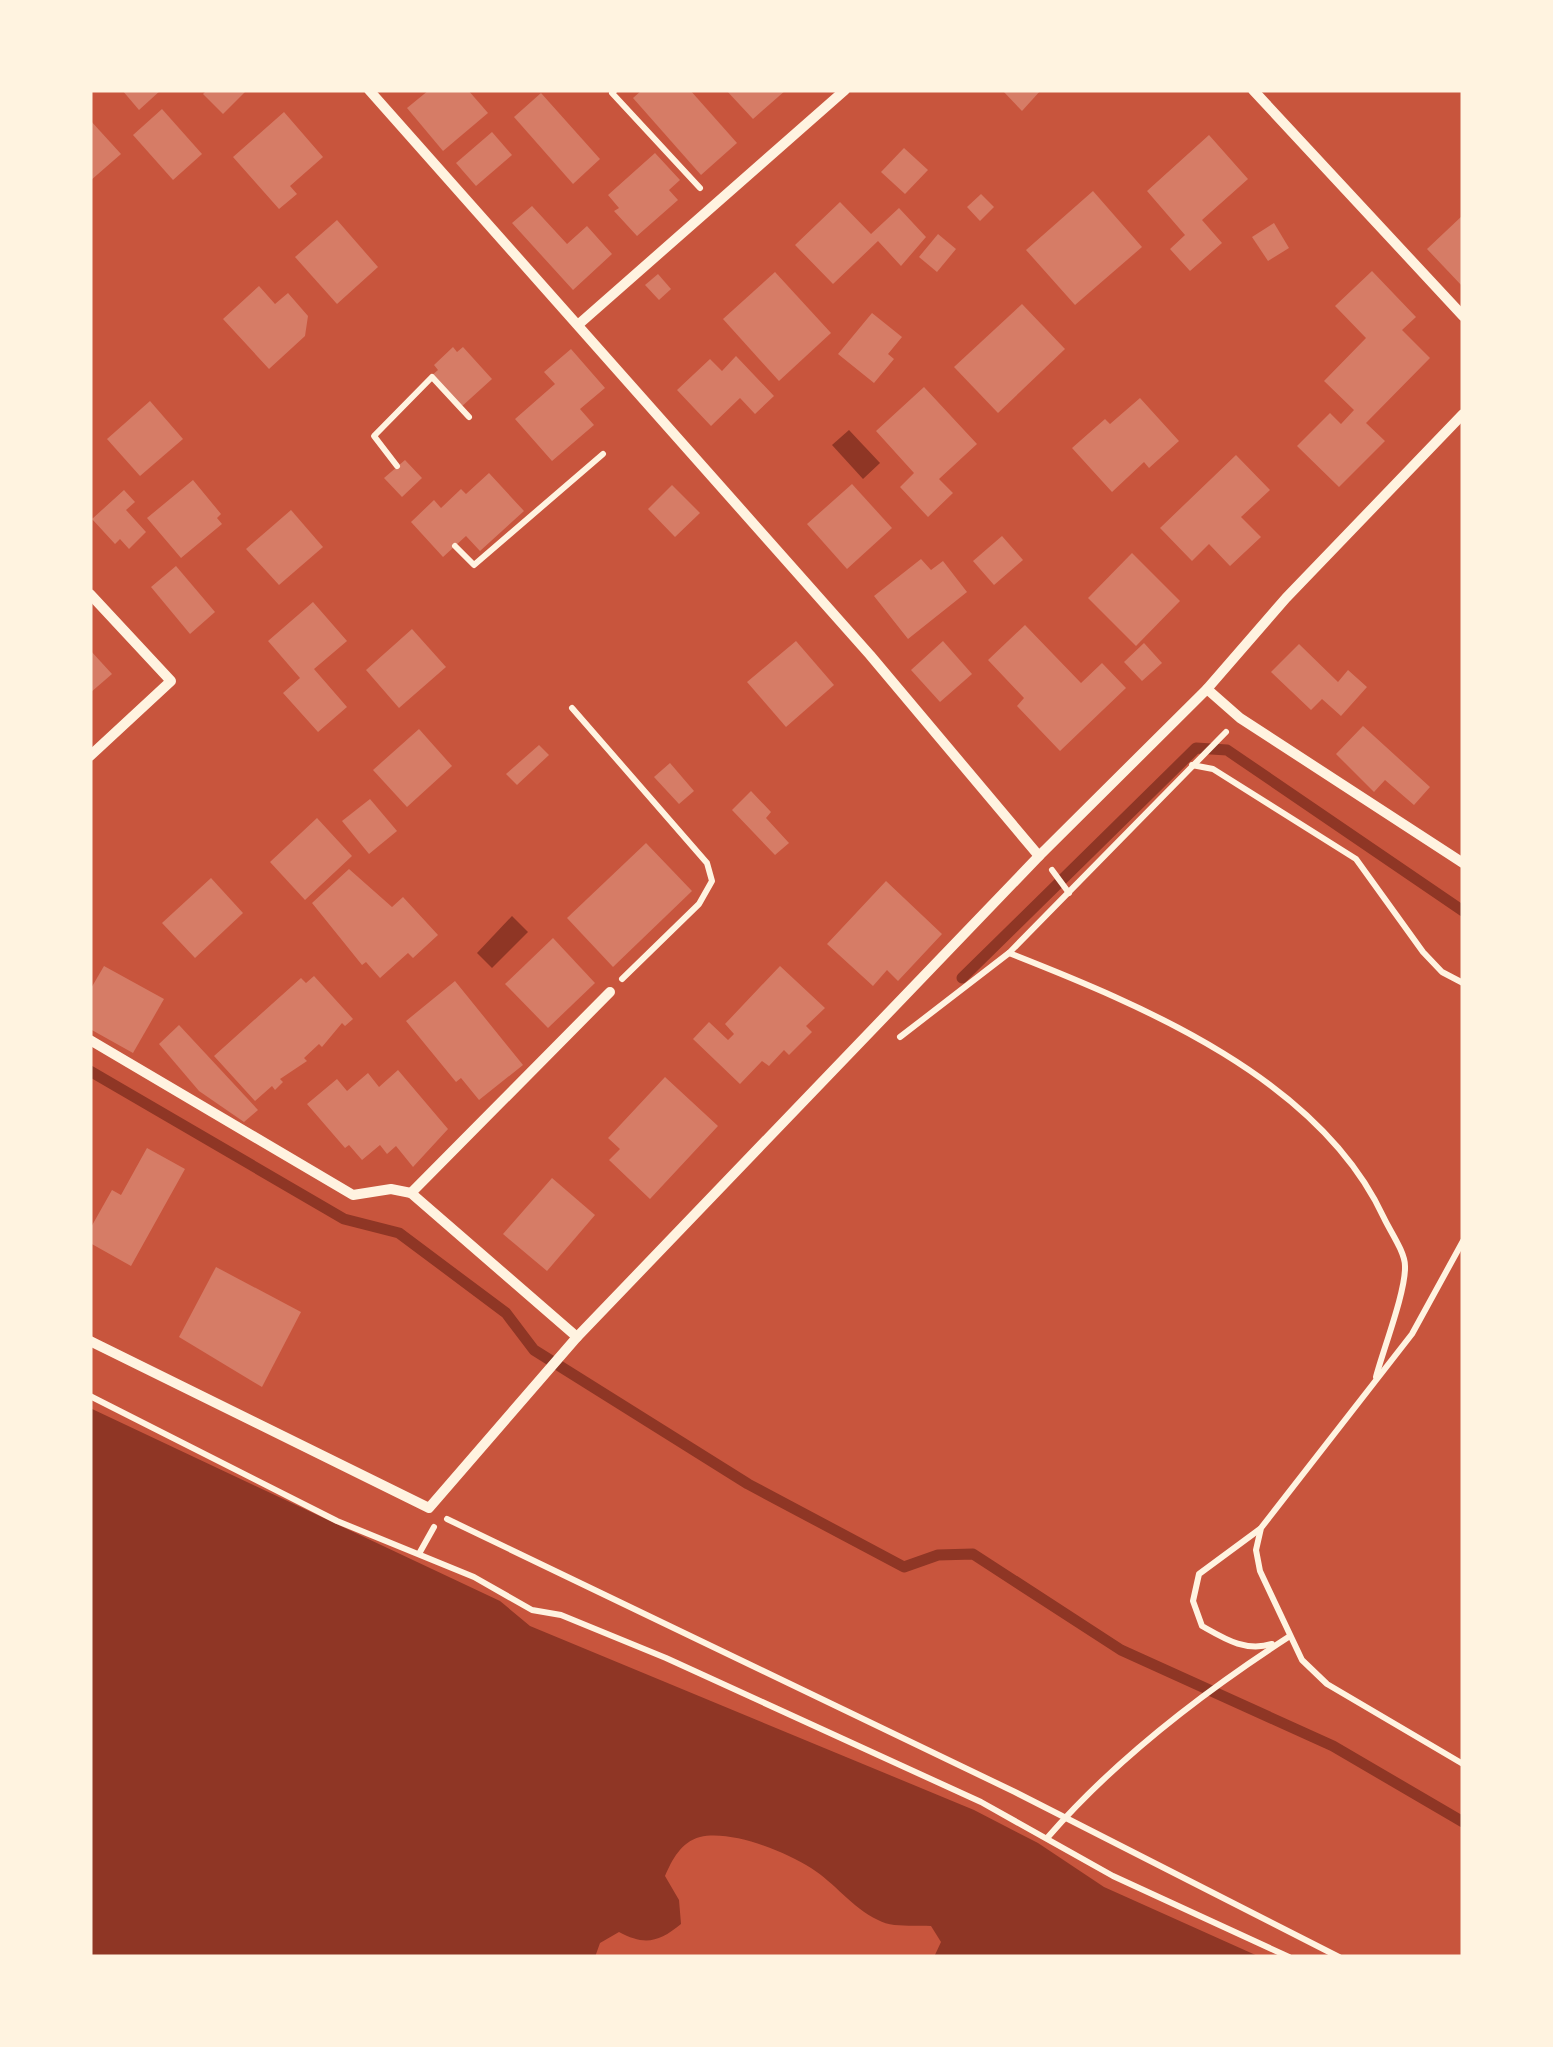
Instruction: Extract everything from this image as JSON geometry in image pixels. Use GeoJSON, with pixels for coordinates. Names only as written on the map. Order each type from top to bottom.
{"type":"FeatureCollection","features":[{"type":"Feature","properties":{"kind":"street"},"geometry":{"type":"LineString","coordinates":[[368,90],[870,655],[1039,856]]}},
{"type":"Feature","properties":{"kind":"street"},"geometry":{"type":"LineString","coordinates":[[579,324],[845,90]]}},
{"type":"Feature","properties":{"kind":"street"},"geometry":{"type":"LineString","coordinates":[[1253,90],[1463,316]]}},
{"type":"Feature","properties":{"kind":"street"},"geometry":{"type":"LineString","coordinates":[[90,1341],[429,1508],[576,1337],[1039,856],[1207,689],[1286,598],[1463,414]]}},
{"type":"Feature","properties":{"kind":"street"},"geometry":{"type":"LineString","coordinates":[[90,594],[171,681],[90,756]]}},
{"type":"Feature","properties":{"kind":"street"},"geometry":{"type":"LineString","coordinates":[[1207,689],[1240,718],[1463,863]]}},
{"type":"Feature","properties":{"kind":"street"},"geometry":{"type":"LineString","coordinates":[[410,1193],[610,992]]}},
{"type":"Feature","properties":{"kind":"street"},"geometry":{"type":"LineString","coordinates":[[90,1040],[353,1195],[392,1189],[410,1193],[576,1337]]}},
{"type":"Feature","properties":{"kind":"path"},"geometry":{"type":"LineString","coordinates":[[615,90],[612,93],[715,205]]}},
{"type":"Feature","properties":{"kind":"path"},"geometry":{"type":"LineString","coordinates":[[397,466],[374,436],[432,377],[468,417]]}},
{"type":"Feature","properties":{"kind":"path"},"geometry":{"type":"LineString","coordinates":[[455,546],[474,565],[603,454]]}},
{"type":"Feature","properties":{"kind":"path"},"geometry":{"type":"LineString","coordinates":[[572,708],[706,863],[712,880],[699,904],[610,992]]}},
{"type":"Feature","properties":{"kind":"path"},"geometry":{"type":"LineString","coordinates":[[894,1042],[1009,953],[1219,738]]}},
{"type":"Feature","properties":{"kind":"path"},"geometry":{"type":"LineString","coordinates":[[1192,765],[1213,768],[1356,859],[1423,952],[1442,972],[1463,983]]}},
{"type":"Feature","properties":{"kind":"path"},"geometry":{"type":"LineString","coordinates":[[1051,869],[1069,894]]}},
{"type":"Feature","properties":{"kind":"path"},"geometry":{"type":"LineString","coordinates":[[1009,953],[1101,989],[1214,1047],[1318,1124],[1366,1180],[1406,1265],[1374,1383]]}},
{"type":"Feature","properties":{"kind":"path"},"geometry":{"type":"LineString","coordinates":[[1286,1638],[1239,1646],[1202,1626],[1195,1614],[1199,1574],[1262,1528],[1412,1334],[1463,1241]]}},
{"type":"Feature","properties":{"kind":"path"},"geometry":{"type":"LineString","coordinates":[[90,1396],[337,1520],[474,1576],[532,1610],[560,1615],[666,1658],[1048,1837],[1113,1876],[1289,1957]]}},
{"type":"Feature","properties":{"kind":"path"},"geometry":{"type":"LineString","coordinates":[[429,1508],[1065,1818],[1340,1957]]}},
{"type":"Feature","properties":{"kind":"path"},"geometry":{"type":"LineString","coordinates":[[1262,1528],[1256,1550],[1260,1571],[1286,1638],[1302,1660],[1327,1684],[1463,1764]]}},
{"type":"Feature","properties":{"kind":"path"},"geometry":{"type":"LineString","coordinates":[[1048,1837],[1191,1706],[1234,1671],[1286,1638]]}},
{"type":"Feature","properties":{"kind":"shaded area"},"geometry":{"type":"Polygon","coordinates":[[[849,430],[880,463],[863,479],[832,445],[849,430]]]}},
{"type":"Feature","properties":{"kind":"shaded area"},"geometry":{"type":"Polygon","coordinates":[[[512,916],[528,932],[492,968],[477,953],[512,916]]]}},
{"type":"Feature","properties":{"kind":"shaded area"},"geometry":{"type":"Polygon","coordinates":[[[90,1408],[500,1601],[530,1626],[974,1810],[1038,1843],[1104,1887],[1260,1957],[934,1957],[941,1942],[931,1926],[884,1923],[800,1862],[757,1844],[713,1836],[700,1837],[682,1847],[665,1876],[679,1900],[681,1924],[652,1940],[619,1932],[600,1943],[595,1957],[90,1957],[90,1408]]]}},
{"type":"Feature","properties":{"kind":"building"},"geometry":{"type":"Polygon","coordinates":[[[122,90],[161,90],[139,110],[122,90]]]}},
{"type":"Feature","properties":{"kind":"building"},"geometry":{"type":"Polygon","coordinates":[[[207,90],[247,90],[223,114],[203,94],[207,90]]]}},
{"type":"Feature","properties":{"kind":"building"},"geometry":{"type":"Polygon","coordinates":[[[429,90],[468,90],[488,113],[443,151],[407,108],[429,90]]]}},
{"type":"Feature","properties":{"kind":"building"},"geometry":{"type":"Polygon","coordinates":[[[642,90],[690,90],[737,143],[701,175],[633,98],[642,90]]]}},
{"type":"Feature","properties":{"kind":"building"},"geometry":{"type":"Polygon","coordinates":[[[726,90],[786,90],[753,119],[726,90]]]}},
{"type":"Feature","properties":{"kind":"building"},"geometry":{"type":"Polygon","coordinates":[[[1002,90],[1041,90],[1022,111],[1002,90]]]}},
{"type":"Feature","properties":{"kind":"building"},"geometry":{"type":"Polygon","coordinates":[[[541,93],[600,159],[573,184],[514,117],[541,93]]]}},
{"type":"Feature","properties":{"kind":"building"},"geometry":{"type":"Polygon","coordinates":[[[162,109],[202,154],[173,180],[133,135],[162,109]]]}},
{"type":"Feature","properties":{"kind":"building"},"geometry":{"type":"Polygon","coordinates":[[[284,112],[323,157],[290,186],[297,194],[279,209],[233,157],[284,112]]]}},
{"type":"Feature","properties":{"kind":"building"},"geometry":{"type":"Polygon","coordinates":[[[90,120],[121,154],[90,181],[90,120]]]}},
{"type":"Feature","properties":{"kind":"building"},"geometry":{"type":"Polygon","coordinates":[[[492,132],[512,155],[476,186],[456,163],[492,132]]]}},
{"type":"Feature","properties":{"kind":"building"},"geometry":{"type":"Polygon","coordinates":[[[1209,135],[1248,179],[1202,220],[1222,243],[1190,271],[1170,249],[1185,235],[1147,191],[1209,135]]]}},
{"type":"Feature","properties":{"kind":"building"},"geometry":{"type":"Polygon","coordinates":[[[904,148],[928,170],[905,194],[881,172],[904,148]]]}},
{"type":"Feature","properties":{"kind":"building"},"geometry":{"type":"Polygon","coordinates":[[[655,153],[680,180],[669,190],[678,200],[637,236],[614,211],[619,208],[608,195],[655,153]]]}},
{"type":"Feature","properties":{"kind":"building"},"geometry":{"type":"Polygon","coordinates":[[[1093,191],[1142,247],[1075,305],[1026,250],[1093,191]]]}},
{"type":"Feature","properties":{"kind":"building"},"geometry":{"type":"Polygon","coordinates":[[[981,194],[994,207],[980,221],[967,207],[981,194]]]}},
{"type":"Feature","properties":{"kind":"building"},"geometry":{"type":"Polygon","coordinates":[[[840,202],[871,234],[899,208],[926,237],[901,266],[878,241],[833,284],[795,245],[840,202]]]}},
{"type":"Feature","properties":{"kind":"building"},"geometry":{"type":"Polygon","coordinates":[[[532,206],[567,244],[587,226],[612,254],[573,290],[512,223],[532,206]]]}},
{"type":"Feature","properties":{"kind":"building"},"geometry":{"type":"Polygon","coordinates":[[[1463,215],[1463,287],[1427,249],[1463,215]]]}},
{"type":"Feature","properties":{"kind":"building"},"geometry":{"type":"Polygon","coordinates":[[[337,220],[378,267],[337,304],[295,257],[337,220]]]}},
{"type":"Feature","properties":{"kind":"building"},"geometry":{"type":"Polygon","coordinates":[[[1274,223],[1289,248],[1268,261],[1252,237],[1274,223]]]}},
{"type":"Feature","properties":{"kind":"building"},"geometry":{"type":"Polygon","coordinates":[[[938,234],[956,249],[937,272],[919,257],[938,234]]]}},
{"type":"Feature","properties":{"kind":"building"},"geometry":{"type":"Polygon","coordinates":[[[1372,271],[1416,317],[1402,330],[1430,358],[1366,423],[1385,441],[1339,487],[1297,446],[1330,413],[1341,424],[1354,410],[1324,381],[1366,338],[1335,306],[1372,271]]]}},
{"type":"Feature","properties":{"kind":"building"},"geometry":{"type":"Polygon","coordinates":[[[775,272],[831,333],[779,381],[723,319],[775,272]]]}},
{"type":"Feature","properties":{"kind":"building"},"geometry":{"type":"Polygon","coordinates":[[[658,274],[671,289],[659,300],[645,285],[658,274]]]}},
{"type":"Feature","properties":{"kind":"building"},"geometry":{"type":"Polygon","coordinates":[[[259,286],[275,304],[288,293],[308,316],[305,336],[269,369],[223,319],[259,286]]]}},
{"type":"Feature","properties":{"kind":"building"},"geometry":{"type":"Polygon","coordinates":[[[1022,304],[1065,349],[998,413],[954,367],[1022,304]]]}},
{"type":"Feature","properties":{"kind":"building"},"geometry":{"type":"Polygon","coordinates":[[[872,313],[902,337],[888,354],[894,359],[874,383],[838,354],[872,313]]]}},
{"type":"Feature","properties":{"kind":"building"},"geometry":{"type":"Polygon","coordinates":[[[453,347],[457,352],[463,347],[492,379],[460,408],[431,376],[438,370],[434,365],[453,347]]]}},
{"type":"Feature","properties":{"kind":"building"},"geometry":{"type":"Polygon","coordinates":[[[571,349],[605,388],[580,409],[594,425],[552,461],[515,419],[555,384],[544,372],[571,349]]]}},
{"type":"Feature","properties":{"kind":"building"},"geometry":{"type":"Polygon","coordinates":[[[736,356],[774,396],[755,414],[740,398],[711,426],[677,390],[710,359],[722,371],[736,356]]]}},
{"type":"Feature","properties":{"kind":"building"},"geometry":{"type":"Polygon","coordinates":[[[924,387],[977,444],[939,479],[953,493],[928,517],[900,487],[914,473],[876,431],[924,387]]]}},
{"type":"Feature","properties":{"kind":"building"},"geometry":{"type":"Polygon","coordinates":[[[1140,398],[1179,441],[1149,468],[1144,462],[1112,492],[1072,448],[1105,419],[1110,424],[1140,398]]]}},
{"type":"Feature","properties":{"kind":"building"},"geometry":{"type":"Polygon","coordinates":[[[150,401],[183,439],[140,476],[107,439],[150,401]]]}},
{"type":"Feature","properties":{"kind":"building"},"geometry":{"type":"Polygon","coordinates":[[[1236,455],[1270,490],[1241,517],[1261,537],[1230,566],[1209,544],[1192,561],[1160,528],[1236,455]]]}},
{"type":"Feature","properties":{"kind":"building"},"geometry":{"type":"Polygon","coordinates":[[[405,460],[422,478],[402,497],[384,478],[405,460]]]}},
{"type":"Feature","properties":{"kind":"building"},"geometry":{"type":"Polygon","coordinates":[[[489,473],[524,511],[480,551],[466,536],[443,557],[411,522],[434,500],[441,508],[461,489],[466,494],[489,473]]]}},
{"type":"Feature","properties":{"kind":"building"},"geometry":{"type":"Polygon","coordinates":[[[193,480],[221,514],[217,518],[222,524],[181,558],[147,518],[193,480]]]}},
{"type":"Feature","properties":{"kind":"building"},"geometry":{"type":"Polygon","coordinates":[[[852,484],[892,528],[847,569],[807,524],[852,484]]]}},
{"type":"Feature","properties":{"kind":"building"},"geometry":{"type":"Polygon","coordinates":[[[672,485],[700,513],[675,537],[648,509],[672,485]]]}},
{"type":"Feature","properties":{"kind":"building"},"geometry":{"type":"Polygon","coordinates":[[[124,490],[135,502],[126,510],[146,532],[129,549],[120,539],[115,544],[92,519],[124,490]]]}},
{"type":"Feature","properties":{"kind":"building"},"geometry":{"type":"Polygon","coordinates":[[[291,510],[323,547],[279,585],[246,549],[291,510]]]}},
{"type":"Feature","properties":{"kind":"building"},"geometry":{"type":"Polygon","coordinates":[[[1002,536],[1023,560],[994,585],[973,561],[1002,536]]]}},
{"type":"Feature","properties":{"kind":"building"},"geometry":{"type":"Polygon","coordinates":[[[1132,553],[1180,601],[1136,646],[1088,598],[1132,553]]]}},
{"type":"Feature","properties":{"kind":"building"},"geometry":{"type":"Polygon","coordinates":[[[921,559],[931,570],[943,561],[967,592],[908,639],[874,596],[921,559]]]}},
{"type":"Feature","properties":{"kind":"building"},"geometry":{"type":"Polygon","coordinates":[[[176,566],[215,612],[190,634],[151,587],[176,566]]]}},
{"type":"Feature","properties":{"kind":"building"},"geometry":{"type":"Polygon","coordinates":[[[313,602],[347,641],[314,669],[347,707],[318,732],[283,693],[300,678],[268,641],[313,602]]]}},
{"type":"Feature","properties":{"kind":"building"},"geometry":{"type":"Polygon","coordinates":[[[1025,625],[1081,683],[1102,663],[1126,688],[1060,751],[1017,706],[1024,698],[988,660],[1025,625]]]}},
{"type":"Feature","properties":{"kind":"building"},"geometry":{"type":"Polygon","coordinates":[[[412,629],[446,667],[399,708],[366,670],[412,629]]]}},
{"type":"Feature","properties":{"kind":"building"},"geometry":{"type":"Polygon","coordinates":[[[796,641],[834,685],[786,727],[747,682],[796,641]]]}},
{"type":"Feature","properties":{"kind":"building"},"geometry":{"type":"Polygon","coordinates":[[[943,641],[972,674],[940,702],[911,670],[943,641]]]}},
{"type":"Feature","properties":{"kind":"building"},"geometry":{"type":"Polygon","coordinates":[[[1144,643],[1162,663],[1142,681],[1124,662],[1144,643]]]}},
{"type":"Feature","properties":{"kind":"building"},"geometry":{"type":"Polygon","coordinates":[[[1299,644],[1338,682],[1348,670],[1367,687],[1341,716],[1322,699],[1311,710],[1271,672],[1299,644]]]}},
{"type":"Feature","properties":{"kind":"building"},"geometry":{"type":"Polygon","coordinates":[[[90,650],[112,674],[90,693],[90,650]]]}},
{"type":"Feature","properties":{"kind":"building"},"geometry":{"type":"Polygon","coordinates":[[[1363,726],[1430,787],[1414,805],[1385,780],[1374,792],[1336,754],[1363,726]]]}},
{"type":"Feature","properties":{"kind":"building"},"geometry":{"type":"Polygon","coordinates":[[[419,729],[452,766],[407,807],[373,770],[419,729]]]}},
{"type":"Feature","properties":{"kind":"building"},"geometry":{"type":"Polygon","coordinates":[[[539,745],[549,755],[517,785],[506,774],[539,745]]]}},
{"type":"Feature","properties":{"kind":"building"},"geometry":{"type":"Polygon","coordinates":[[[670,763],[694,791],[679,804],[654,777],[670,763]]]}},
{"type":"Feature","properties":{"kind":"building"},"geometry":{"type":"Polygon","coordinates":[[[751,791],[771,812],[766,818],[789,843],[775,855],[732,810],[751,791]]]}},
{"type":"Feature","properties":{"kind":"building"},"geometry":{"type":"Polygon","coordinates":[[[370,799],[397,831],[369,854],[342,821],[370,799]]]}},
{"type":"Feature","properties":{"kind":"building"},"geometry":{"type":"Polygon","coordinates":[[[317,818],[352,856],[305,900],[270,862],[317,818]]]}},
{"type":"Feature","properties":{"kind":"building"},"geometry":{"type":"Polygon","coordinates":[[[646,843],[692,891],[613,967],[567,918],[646,843]]]}},
{"type":"Feature","properties":{"kind":"building"},"geometry":{"type":"Polygon","coordinates":[[[349,869],[392,907],[403,897],[438,935],[413,958],[408,953],[380,978],[366,962],[362,965],[312,903],[349,869]]]}},
{"type":"Feature","properties":{"kind":"building"},"geometry":{"type":"Polygon","coordinates":[[[211,878],[243,913],[195,958],[162,923],[211,878]]]}},
{"type":"Feature","properties":{"kind":"building"},"geometry":{"type":"Polygon","coordinates":[[[886,881],[942,934],[898,981],[887,970],[873,986],[827,944],[886,881]]]}},
{"type":"Feature","properties":{"kind":"building"},"geometry":{"type":"Polygon","coordinates":[[[553,938],[595,983],[548,1028],[505,984],[553,938]]]}},
{"type":"Feature","properties":{"kind":"building"},"geometry":{"type":"Polygon","coordinates":[[[104,966],[164,999],[133,1053],[90,1029],[90,990],[104,966]]]}},
{"type":"Feature","properties":{"kind":"building"},"geometry":{"type":"Polygon","coordinates":[[[780,966],[825,1008],[806,1026],[812,1032],[789,1055],[784,1050],[769,1066],[762,1061],[740,1084],[693,1039],[709,1022],[728,1040],[734,1034],[725,1024],[780,966]]]}},
{"type":"Feature","properties":{"kind":"building"},"geometry":{"type":"Polygon","coordinates":[[[314,976],[353,1019],[345,1026],[342,1023],[322,1047],[319,1044],[304,1058],[307,1061],[280,1079],[283,1082],[275,1090],[272,1086],[255,1101],[214,1056],[301,978],[306,983],[314,976]]]}},
{"type":"Feature","properties":{"kind":"building"},"geometry":{"type":"Polygon","coordinates":[[[455,981],[523,1065],[479,1100],[461,1078],[456,1082],[406,1021],[455,981]]]}},
{"type":"Feature","properties":{"kind":"building"},"geometry":{"type":"Polygon","coordinates":[[[179,1025],[258,1110],[244,1122],[199,1091],[159,1044],[179,1025]]]}},
{"type":"Feature","properties":{"kind":"building"},"geometry":{"type":"Polygon","coordinates":[[[398,1070],[448,1129],[413,1167],[396,1146],[387,1154],[380,1145],[362,1160],[349,1145],[345,1148],[307,1104],[337,1079],[347,1091],[368,1073],[379,1087],[398,1070]]]}},
{"type":"Feature","properties":{"kind":"building"},"geometry":{"type":"Polygon","coordinates":[[[665,1077],[718,1126],[650,1199],[609,1160],[620,1149],[608,1138],[665,1077]]]}},
{"type":"Feature","properties":{"kind":"building"},"geometry":{"type":"Polygon","coordinates":[[[147,1148],[185,1169],[131,1266],[90,1243],[90,1229],[112,1190],[121,1195],[147,1148]]]}},
{"type":"Feature","properties":{"kind":"building"},"geometry":{"type":"Polygon","coordinates":[[[552,1178],[595,1215],[547,1271],[503,1234],[552,1178]]]}},
{"type":"Feature","properties":{"kind":"building"},"geometry":{"type":"Polygon","coordinates":[[[216,1267],[301,1312],[262,1387],[179,1337],[216,1267]]]}},
{"type":"Feature","properties":{"kind":"waterway"},"geometry":{"type":"LineString","coordinates":[[962,978],[1196,748],[1227,750],[1463,911]]}},
{"type":"Feature","properties":{"kind":"waterway"},"geometry":{"type":"LineString","coordinates":[[90,1071],[344,1219],[399,1233],[506,1313],[534,1350],[748,1484],[904,1567],[938,1555],[973,1554],[1121,1650],[1333,1746],[1463,1822]]}}]}
